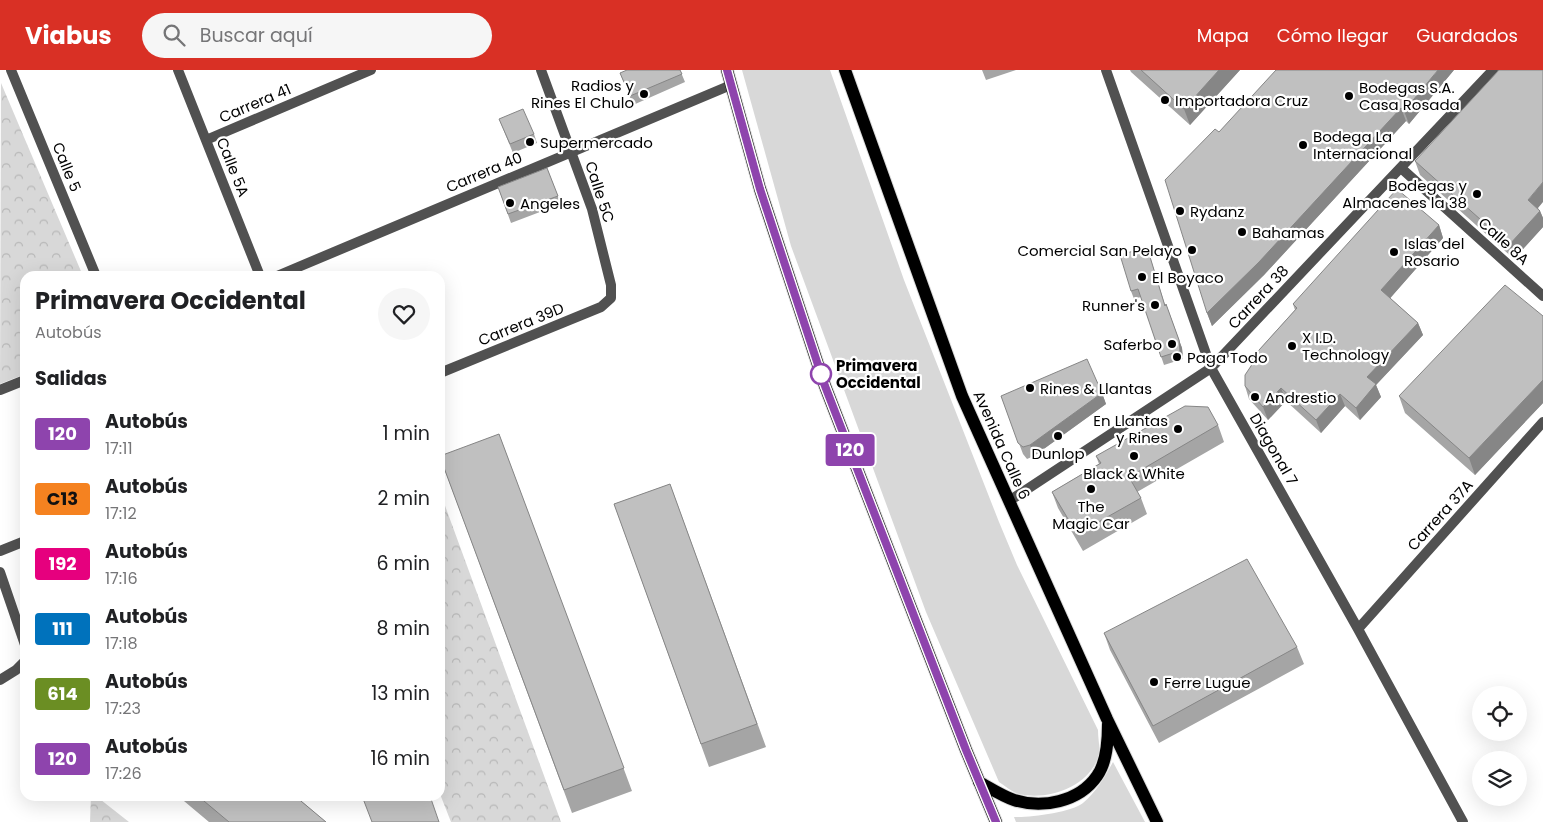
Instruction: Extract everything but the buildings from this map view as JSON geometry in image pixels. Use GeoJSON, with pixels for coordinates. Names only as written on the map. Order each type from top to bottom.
{"type":"FeatureCollection","features":[{"type":"Feature","properties":{"kind":"main road"},"geometry":{"type":"LineString","coordinates":[[727,70],[763,199],[825,386],[996,822]]}},
{"type":"Feature","properties":{"kind":"main road","name":"Avenida Calle 6"},"geometry":{"type":"LineString","coordinates":[[845,70],[962,396],[1108,719],[1157,822]]}},
{"type":"Feature","properties":{"kind":"main road"},"geometry":{"type":"LineString","coordinates":[[980,782],[1012,800],[1028,804],[1046,804],[1067,799],[1084,790],[1098,776],[1106,753],[1108,719]]}},
{"type":"Feature","properties":{"kind":"street","name":"Calle 5"},"geometry":{"type":"LineString","coordinates":[[11,70],[94,271]]}},
{"type":"Feature","properties":{"kind":"street","name":"Calle 5A"},"geometry":{"type":"LineString","coordinates":[[178,70],[258,271]]}},
{"type":"Feature","properties":{"kind":"street","name":"Carrera 41"},"geometry":{"type":"LineString","coordinates":[[206,140],[371,70]]}},
{"type":"Feature","properties":{"kind":"street","name":"Calle 5C"},"geometry":{"type":"LineString","coordinates":[[541,70],[592,209],[611,285],[611,298]]}},
{"type":"Feature","properties":{"kind":"street","name":"Diagonal 7"},"geometry":{"type":"LineString","coordinates":[[1106,70],[1211,368],[1358,628],[1464,822]]}},
{"type":"Feature","properties":{"kind":"street","name":"Carrera 38"},"geometry":{"type":"LineString","coordinates":[[1009,501],[1211,368],[1493,70]]}},
{"type":"Feature","properties":{"kind":"street","name":"Carrera 40"},"geometry":{"type":"LineString","coordinates":[[289,271],[731,85]]}},
{"type":"Feature","properties":{"kind":"street","name":"Calle 8A"},"geometry":{"type":"LineString","coordinates":[[1401,168],[1543,296]]}},
{"type":"Feature","properties":{"kind":"street","name":"Carrera 39D"},"geometry":{"type":"LineString","coordinates":[[445,371],[601,307],[611,298]]}},
{"type":"Feature","properties":{"kind":"street"},"geometry":{"type":"LineString","coordinates":[[0,390],[20,382]]}},
{"type":"Feature","properties":{"kind":"street","name":"Carrera 37A"},"geometry":{"type":"LineString","coordinates":[[1358,628],[1543,422]]}},
{"type":"Feature","properties":{"kind":"street"},"geometry":{"type":"LineString","coordinates":[[0,551],[20,543]]}},
{"type":"Feature","properties":{"kind":"street"},"geometry":{"type":"LineString","coordinates":[[0,572],[20,629]]}},
{"type":"Feature","properties":{"kind":"street"},"geometry":{"type":"LineString","coordinates":[[0,680],[20,666]]}},
{"type":"Feature","properties":{"kind":"green space"},"geometry":{"type":"Polygon","coordinates":[[[742,70],[830,70],[904,280],[999,522],[1017,565],[1098,730],[1099,754],[1094,765],[1078,783],[1067,789],[1055,793],[1031,796],[1016,793],[999,782],[926,612],[791,246],[742,70]]]}},
{"type":"Feature","properties":{"kind":"green space"},"geometry":{"type":"Polygon","coordinates":[[[1,83],[81,271],[20,271],[20,376],[0,384],[1,83]]]}},
{"type":"Feature","properties":{"kind":"green space"},"geometry":{"type":"Polygon","coordinates":[[[445,506],[561,822],[451,822],[443,801],[445,801],[445,506]]]}},
{"type":"Feature","properties":{"kind":"green space"},"geometry":{"type":"Polygon","coordinates":[[[1113,762],[1145,822],[1016,822],[1014,817],[1050,814],[1070,809],[1083,803],[1100,784],[1113,762]]]}},
{"type":"Feature","properties":{"kind":"green space"},"geometry":{"type":"Polygon","coordinates":[[[91,801],[102,801],[129,822],[90,822],[91,801]]]}},
{"type":"Feature","properties":{"kind":"bus line","name":"120"},"geometry":{"type":"LineString","coordinates":[[727,70],[760,189],[795,300],[825,386],[966,750],[996,822]]}},
{"type":"Feature","properties":{"kind":"place","name":"Radios y Rines El Chulo"},"geometry":{"type":"Point","coordinates":[644,94]}},
{"type":"Feature","properties":{"kind":"place","name":"Bodegas S.A. Casa Rosada"},"geometry":{"type":"Point","coordinates":[1349,96]}},
{"type":"Feature","properties":{"kind":"place","name":"Importadora Cruz"},"geometry":{"type":"Point","coordinates":[1165,100]}},
{"type":"Feature","properties":{"kind":"place","name":"Supermercado"},"geometry":{"type":"Point","coordinates":[530,142]}},
{"type":"Feature","properties":{"kind":"place","name":"Bodega La Internacional"},"geometry":{"type":"Point","coordinates":[1303,145]}},
{"type":"Feature","properties":{"kind":"place","name":"Bodegas y Almacenes la 38"},"geometry":{"type":"Point","coordinates":[1477,194]}},
{"type":"Feature","properties":{"kind":"place","name":"Angeles"},"geometry":{"type":"Point","coordinates":[510,203]}},
{"type":"Feature","properties":{"kind":"place","name":"Rydanz"},"geometry":{"type":"Point","coordinates":[1180,211]}},
{"type":"Feature","properties":{"kind":"place","name":"Bahamas"},"geometry":{"type":"Point","coordinates":[1242,232]}},
{"type":"Feature","properties":{"kind":"place","name":"Comercial San Pelayo"},"geometry":{"type":"Point","coordinates":[1192,250]}},
{"type":"Feature","properties":{"kind":"place","name":"Islas del Rosario"},"geometry":{"type":"Point","coordinates":[1394,252]}},
{"type":"Feature","properties":{"kind":"place","name":"El Boyaco"},"geometry":{"type":"Point","coordinates":[1142,277]}},
{"type":"Feature","properties":{"kind":"place","name":"Runner's"},"geometry":{"type":"Point","coordinates":[1155,305]}},
{"type":"Feature","properties":{"kind":"place","name":"Saferbo"},"geometry":{"type":"Point","coordinates":[1172,344]}},
{"type":"Feature","properties":{"kind":"place","name":"X I.D. Technology"},"geometry":{"type":"Point","coordinates":[1292,346]}},
{"type":"Feature","properties":{"kind":"place","name":"Paga Todo"},"geometry":{"type":"Point","coordinates":[1177,357]}},
{"type":"Feature","properties":{"kind":"place","name":"Primavera Occidental"},"geometry":{"type":"Point","coordinates":[821,374]}},
{"type":"Feature","properties":{"kind":"place","name":"Rines & Llantas"},"geometry":{"type":"Point","coordinates":[1030,388]}},
{"type":"Feature","properties":{"kind":"place","name":"Andrestio"},"geometry":{"type":"Point","coordinates":[1255,397]}},
{"type":"Feature","properties":{"kind":"place","name":"En Llantas y Rines"},"geometry":{"type":"Point","coordinates":[1178,429]}},
{"type":"Feature","properties":{"kind":"place","name":"Dunlop"},"geometry":{"type":"Point","coordinates":[1058,436]}},
{"type":"Feature","properties":{"kind":"place","name":"Black & White"},"geometry":{"type":"Point","coordinates":[1134,456]}},
{"type":"Feature","properties":{"kind":"place","name":"The Magic Car"},"geometry":{"type":"Point","coordinates":[1091,489]}},
{"type":"Feature","properties":{"kind":"place","name":"Ferre Lugue"},"geometry":{"type":"Point","coordinates":[1154,682]}}]}
